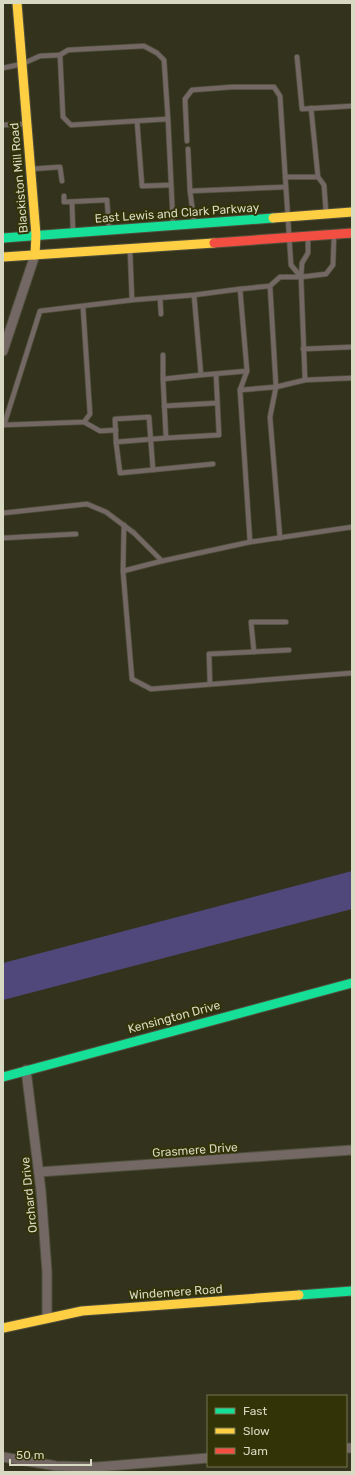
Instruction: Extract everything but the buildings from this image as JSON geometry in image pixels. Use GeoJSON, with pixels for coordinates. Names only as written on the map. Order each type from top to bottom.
{"type":"FeatureCollection","features":[{"type":"Feature","properties":{"kind":"main road","name":"Blackiston Mill Road"},"geometry":{"type":"LineString","coordinates":[[17,3],[36,235],[35,255]]}},
{"type":"Feature","properties":{"kind":"main road","name":"East Lewis and Clark Parkway"},"geometry":{"type":"LineString","coordinates":[[3,238],[352,212]]}},
{"type":"Feature","properties":{"kind":"main road"},"geometry":{"type":"LineString","coordinates":[[3,257],[352,233]]}},
{"type":"Feature","properties":{"kind":"main road","name":"Kensington Drive"},"geometry":{"type":"LineString","coordinates":[[3,1077],[352,982]]}},
{"type":"Feature","properties":{"kind":"main road","name":"Windemere Road"},"geometry":{"type":"LineString","coordinates":[[3,1328],[82,1311],[352,1292]]}},
{"type":"Feature","properties":{"kind":"street"},"geometry":{"type":"LineString","coordinates":[[3,351],[35,255]]}},
{"type":"Feature","properties":{"kind":"street","name":"Orchard Drive"},"geometry":{"type":"LineString","coordinates":[[26,1070],[39,1172],[48,1272],[47,1318]]}},
{"type":"Feature","properties":{"kind":"street","name":"Grasmere Drive"},"geometry":{"type":"LineString","coordinates":[[39,1172],[352,1150]]}},
{"type":"Feature","properties":{"kind":"street"},"geometry":{"type":"LineString","coordinates":[[3,1457],[56,1466],[97,1467],[207,1458]]}},
{"type":"Feature","properties":{"kind":"lane"},"geometry":{"type":"LineString","coordinates":[[3,68],[22,64],[40,56],[60,55],[68,50],[144,46],[157,53],[164,60],[173,225]]}},
{"type":"Feature","properties":{"kind":"lane"},"geometry":{"type":"LineString","coordinates":[[60,55],[63,117],[71,125],[168,119]]}},
{"type":"Feature","properties":{"kind":"lane"},"geometry":{"type":"LineString","coordinates":[[297,57],[302,109],[352,106]]}},
{"type":"Feature","properties":{"kind":"lane"},"geometry":{"type":"LineString","coordinates":[[187,141],[185,99],[192,90],[232,87],[274,87],[280,96],[291,265],[301,277]]}},
{"type":"Feature","properties":{"kind":"lane"},"geometry":{"type":"LineString","coordinates":[[311,108],[318,177],[324,185],[326,214]]}},
{"type":"Feature","properties":{"kind":"lane"},"geometry":{"type":"LineString","coordinates":[[137,121],[142,186],[171,185]]}},
{"type":"Feature","properties":{"kind":"lane"},"geometry":{"type":"LineString","coordinates":[[3,126],[26,124]]}},
{"type":"Feature","properties":{"kind":"lane"},"geometry":{"type":"LineString","coordinates":[[188,149],[190,191],[194,224]]}},
{"type":"Feature","properties":{"kind":"lane"},"geometry":{"type":"LineString","coordinates":[[31,169],[60,167],[62,181]]}},
{"type":"Feature","properties":{"kind":"lane"},"geometry":{"type":"LineString","coordinates":[[285,178],[318,177]]}},
{"type":"Feature","properties":{"kind":"lane"},"geometry":{"type":"LineString","coordinates":[[190,191],[286,188]]}},
{"type":"Feature","properties":{"kind":"lane"},"geometry":{"type":"LineString","coordinates":[[64,196],[64,202],[107,200],[109,230]]}},
{"type":"Feature","properties":{"kind":"lane"},"geometry":{"type":"LineString","coordinates":[[72,202],[73,232]]}},
{"type":"Feature","properties":{"kind":"lane"},"geometry":{"type":"LineString","coordinates":[[116,430],[100,431],[84,422],[4,425],[40,311],[270,286],[280,277],[301,277],[326,274],[333,265],[334,234]]}},
{"type":"Feature","properties":{"kind":"lane"},"geometry":{"type":"LineString","coordinates":[[305,380],[301,277],[302,263],[308,253],[308,236]]}},
{"type":"Feature","properties":{"kind":"lane"},"geometry":{"type":"LineString","coordinates":[[130,248],[132,300]]}},
{"type":"Feature","properties":{"kind":"lane"},"geometry":{"type":"LineString","coordinates":[[270,286],[276,387],[270,417],[280,538]]}},
{"type":"Feature","properties":{"kind":"lane"},"geometry":{"type":"LineString","coordinates":[[240,289],[247,371],[240,390],[250,542]]}},
{"type":"Feature","properties":{"kind":"lane"},"geometry":{"type":"LineString","coordinates":[[194,295],[201,375]]}},
{"type":"Feature","properties":{"kind":"lane"},"geometry":{"type":"LineString","coordinates":[[160,298],[161,314]]}},
{"type":"Feature","properties":{"kind":"lane"},"geometry":{"type":"LineString","coordinates":[[84,307],[90,414],[84,422]]}},
{"type":"Feature","properties":{"kind":"lane"},"geometry":{"type":"LineString","coordinates":[[303,349],[352,347]]}},
{"type":"Feature","properties":{"kind":"lane"},"geometry":{"type":"LineString","coordinates":[[163,355],[166,438]]}},
{"type":"Feature","properties":{"kind":"lane"},"geometry":{"type":"LineString","coordinates":[[163,379],[247,371]]}},
{"type":"Feature","properties":{"kind":"lane"},"geometry":{"type":"LineString","coordinates":[[116,442],[219,435],[216,374]]}},
{"type":"Feature","properties":{"kind":"lane"},"geometry":{"type":"LineString","coordinates":[[240,390],[276,387],[305,380],[352,378]]}},
{"type":"Feature","properties":{"kind":"lane"},"geometry":{"type":"LineString","coordinates":[[164,406],[218,403]]}},
{"type":"Feature","properties":{"kind":"lane"},"geometry":{"type":"LineString","coordinates":[[153,470],[149,416],[115,419],[120,473],[153,470],[213,464]]}},
{"type":"Feature","properties":{"kind":"lane"},"geometry":{"type":"LineString","coordinates":[[3,513],[87,504],[106,512],[124,525],[162,561]]}},
{"type":"Feature","properties":{"kind":"lane"},"geometry":{"type":"LineString","coordinates":[[124,525],[123,571],[132,679],[151,689],[352,673]]}},
{"type":"Feature","properties":{"kind":"lane"},"geometry":{"type":"LineString","coordinates":[[123,571],[250,542],[352,527]]}},
{"type":"Feature","properties":{"kind":"lane"},"geometry":{"type":"LineString","coordinates":[[3,538],[76,534]]}},
{"type":"Feature","properties":{"kind":"lane"},"geometry":{"type":"LineString","coordinates":[[254,652],[251,622],[286,622]]}},
{"type":"Feature","properties":{"kind":"lane"},"geometry":{"type":"LineString","coordinates":[[210,684],[208,654],[289,650]]}},
{"type":"Feature","properties":{"kind":"shaded area"},"geometry":{"type":"Polygon","coordinates":[[[352,871],[352,909],[3,1000],[3,963],[352,871]]]}},
{"type":"Feature","properties":{"kind":"traffic: fast"},"geometry":{"type":"LineString","coordinates":[[3,238],[273,218]]}},
{"type":"Feature","properties":{"kind":"traffic: fast"},"geometry":{"type":"LineString","coordinates":[[3,1077],[352,983]]}},
{"type":"Feature","properties":{"kind":"traffic: fast"},"geometry":{"type":"LineString","coordinates":[[299,1295],[352,1291]]}},
{"type":"Feature","properties":{"kind":"traffic: slow"},"geometry":{"type":"LineString","coordinates":[[17,3],[36,235],[35,255]]}},
{"type":"Feature","properties":{"kind":"traffic: slow"},"geometry":{"type":"LineString","coordinates":[[273,218],[352,212]]}},
{"type":"Feature","properties":{"kind":"traffic: slow"},"geometry":{"type":"LineString","coordinates":[[3,257],[214,243]]}},
{"type":"Feature","properties":{"kind":"traffic: slow"},"geometry":{"type":"LineString","coordinates":[[3,1328],[82,1311],[299,1295]]}},
{"type":"Feature","properties":{"kind":"traffic: jam"},"geometry":{"type":"LineString","coordinates":[[214,243],[352,233]]}}]}
